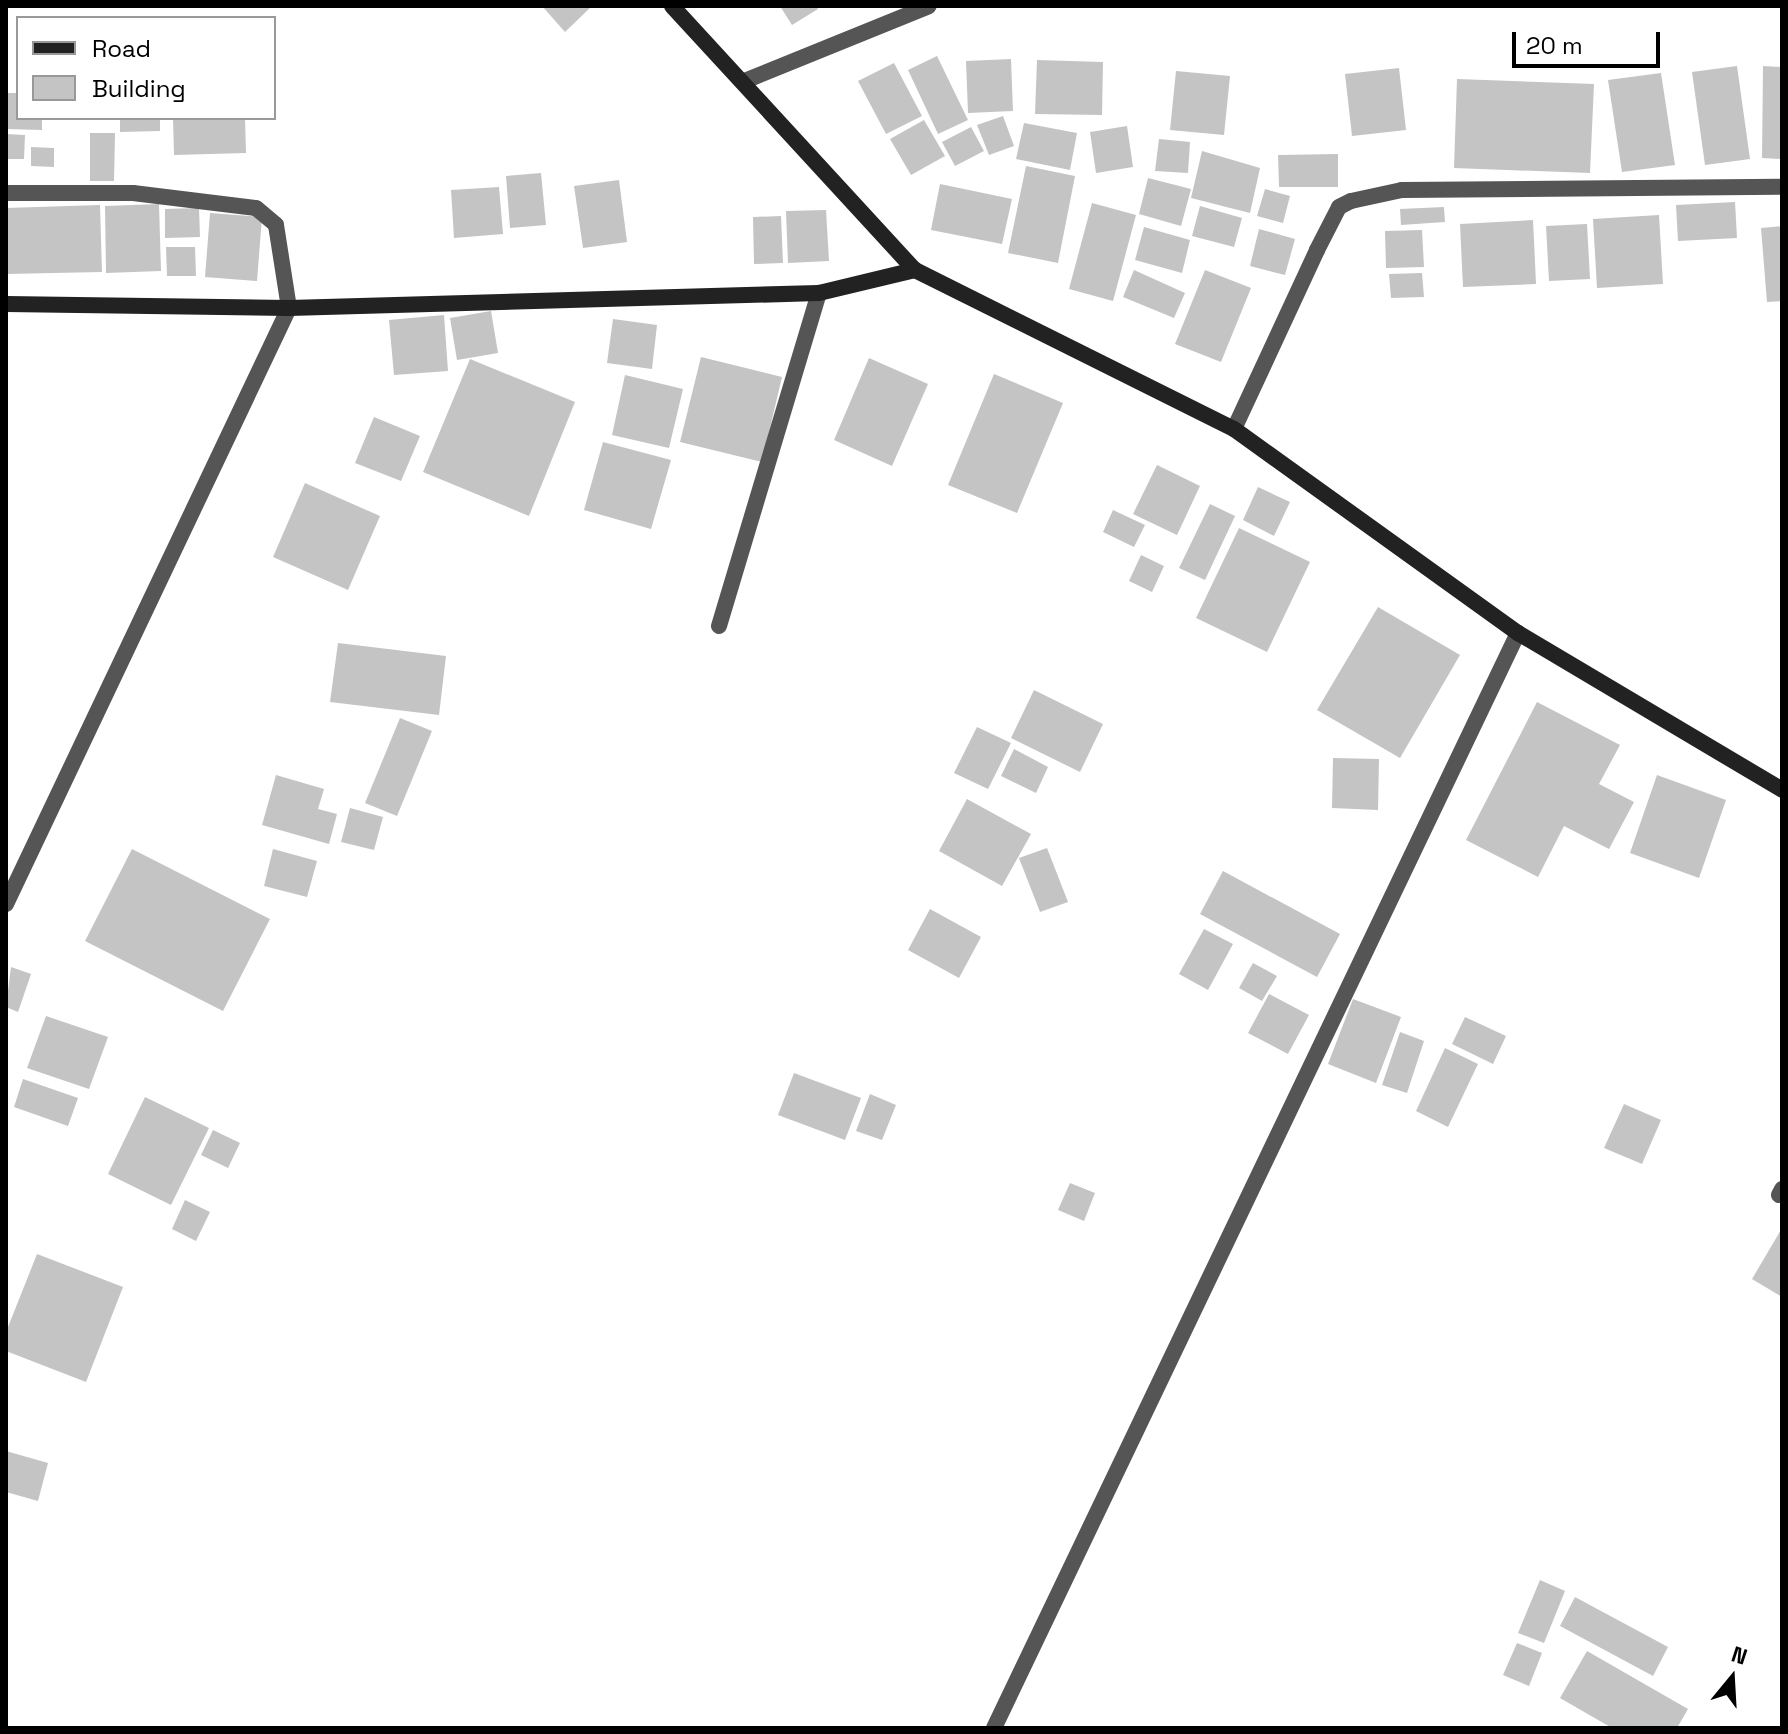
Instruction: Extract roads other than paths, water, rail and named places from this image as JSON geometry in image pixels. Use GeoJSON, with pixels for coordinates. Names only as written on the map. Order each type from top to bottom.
{"type":"FeatureCollection","features":[{"type":"Feature","properties":{"kind":"street"},"geometry":{"type":"LineString","coordinates":[[672,6],[747,80],[915,270],[1234,429],[1518,633],[1782,790]]}},
{"type":"Feature","properties":{"kind":"street"},"geometry":{"type":"LineString","coordinates":[[747,80],[929,6]]}},
{"type":"Feature","properties":{"kind":"street"},"geometry":{"type":"LineString","coordinates":[[1234,429],[1339,207],[1351,201],[1402,190],[1782,187]]}},
{"type":"Feature","properties":{"kind":"street"},"geometry":{"type":"LineString","coordinates":[[6,193],[148,194],[256,208],[276,225],[289,308],[6,904]]}},
{"type":"Feature","properties":{"kind":"street"},"geometry":{"type":"LineString","coordinates":[[6,304],[289,308],[819,293],[915,270]]}},
{"type":"Feature","properties":{"kind":"street"},"geometry":{"type":"LineString","coordinates":[[719,626],[819,293]]}},
{"type":"Feature","properties":{"kind":"street"},"geometry":{"type":"LineString","coordinates":[[994,1728],[1518,633]]}}]}
